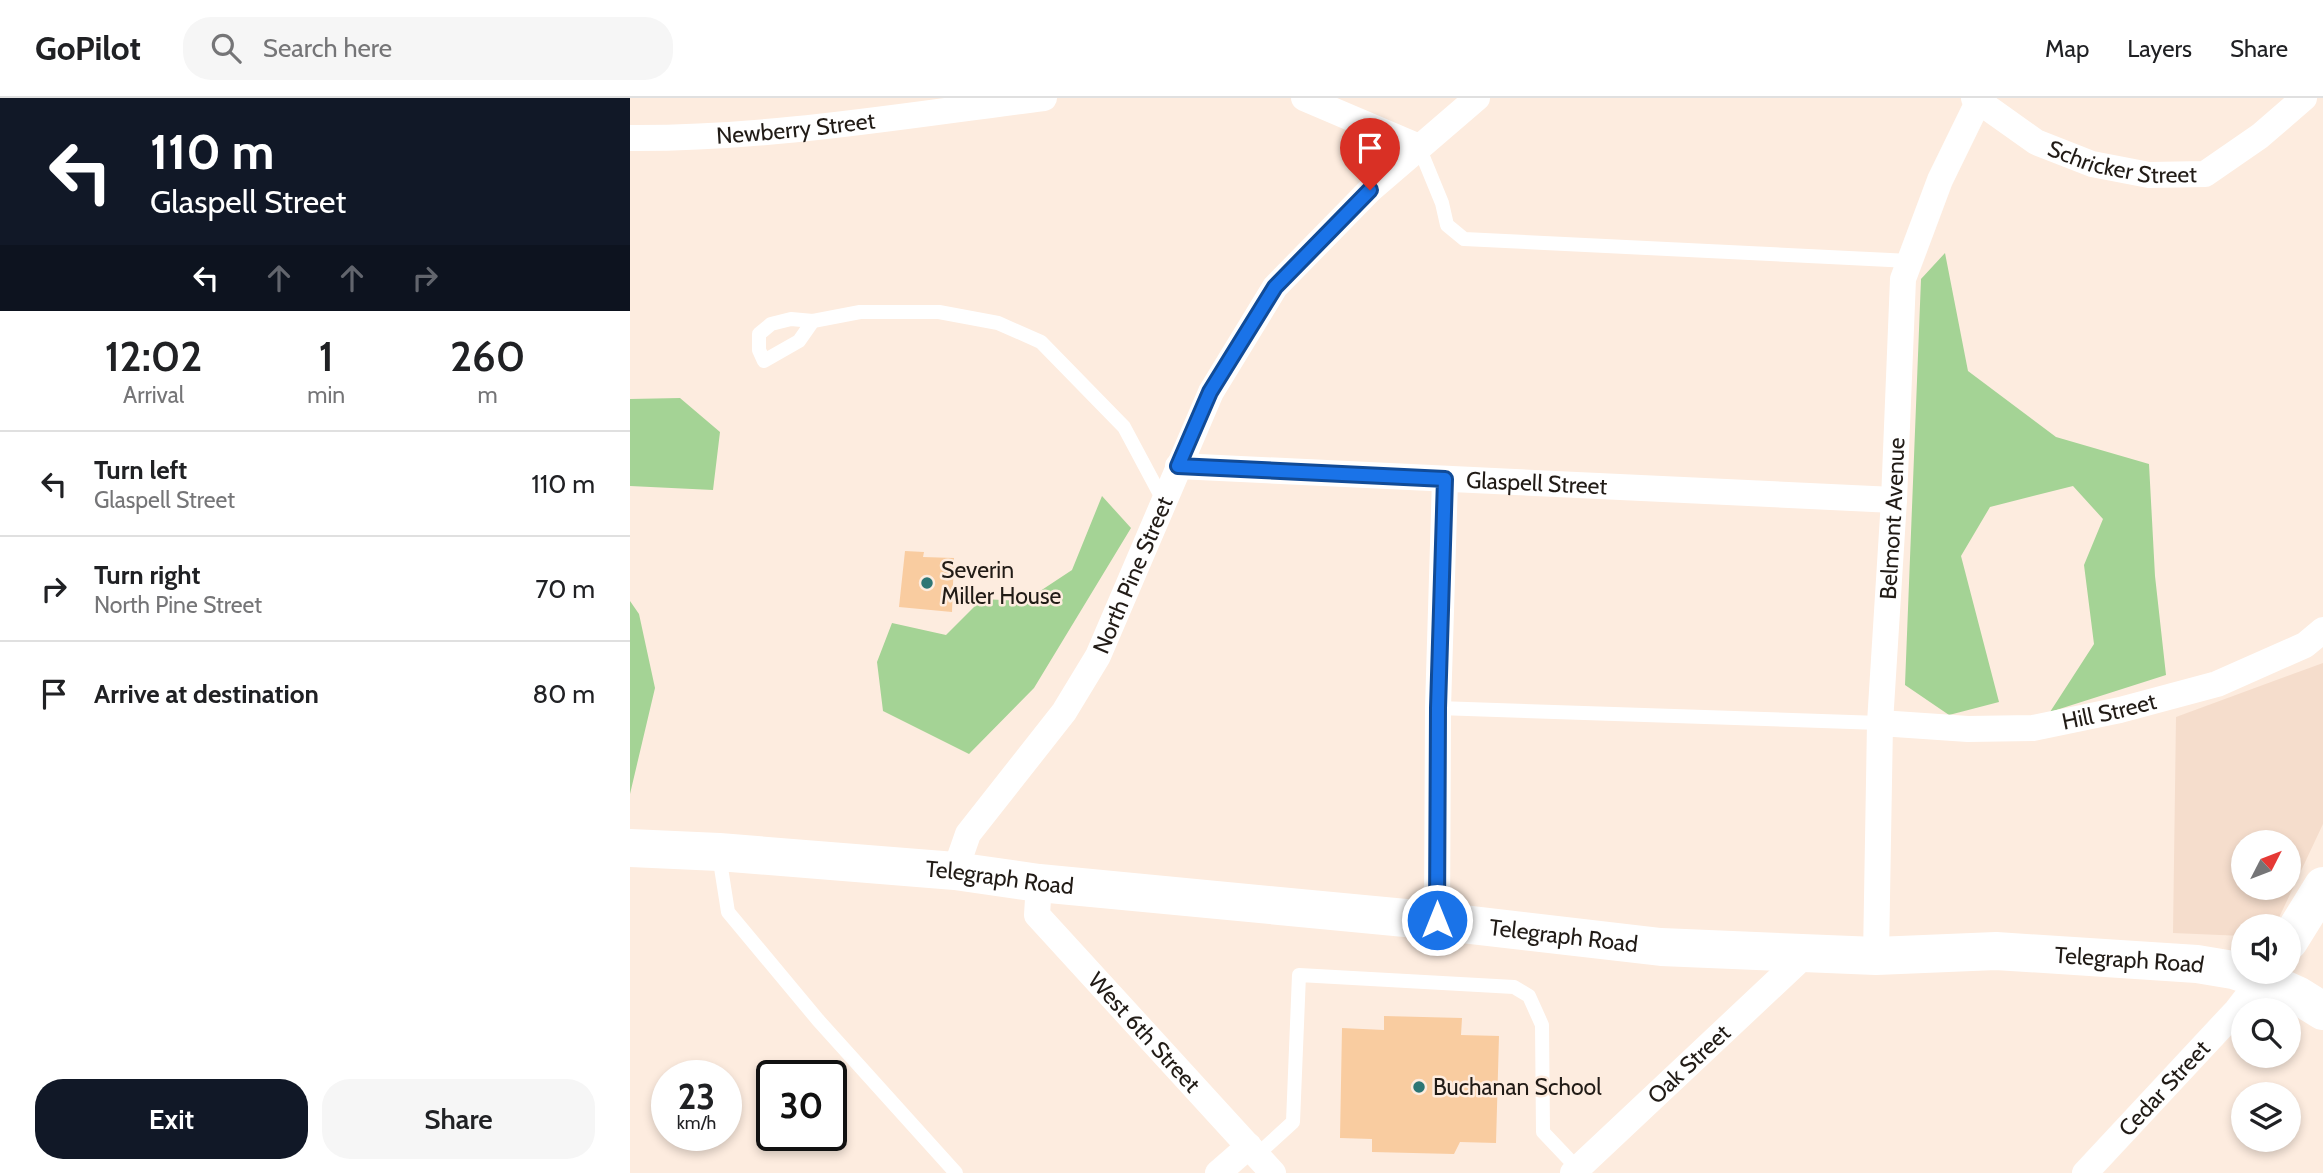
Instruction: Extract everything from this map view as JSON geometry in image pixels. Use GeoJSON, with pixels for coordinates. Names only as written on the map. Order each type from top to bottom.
{"type":"FeatureCollection","features":[{"type":"Feature","properties":{"kind":"street","name":"Newberry Street"},"geometry":{"type":"LineString","coordinates":[[630,138],[672,139],[772,132],[1044,98]]}},
{"type":"Feature","properties":{"kind":"street"},"geometry":{"type":"LineString","coordinates":[[1304,98],[1419,147]]}},
{"type":"Feature","properties":{"kind":"street","name":"North Pine Street"},"geometry":{"type":"LineString","coordinates":[[955,871],[968,834],[1064,712],[1098,656],[1210,392],[1275,287],[1370,190],[1477,98]]}},
{"type":"Feature","properties":{"kind":"street","name":"Schricker Street"},"geometry":{"type":"LineString","coordinates":[[1978,99],[2036,142],[2092,164],[2149,175],[2205,174],[2260,136],[2304,98]]}},
{"type":"Feature","properties":{"kind":"street","name":"Belmont Avenue"},"geometry":{"type":"LineString","coordinates":[[1876,956],[1880,723],[1894,500],[1903,279],[1940,180],[1978,99]]}},
{"type":"Feature","properties":{"kind":"street","name":"Glaspell Street"},"geometry":{"type":"LineString","coordinates":[[1178,466],[1894,500]]}},
{"type":"Feature","properties":{"kind":"street"},"geometry":{"type":"LineString","coordinates":[[1437,920],[1438,708],[1445,479]]}},
{"type":"Feature","properties":{"kind":"street","name":"Hill Street"},"geometry":{"type":"LineString","coordinates":[[1880,723],[1968,729],[2033,728],[2217,684],[2305,645],[2323,630]]}},
{"type":"Feature","properties":{"kind":"street","name":"Telegraph Road"},"geometry":{"type":"LineString","coordinates":[[630,848],[719,852],[955,871],[1039,883],[1437,920],[1661,947],[1876,956],[1996,951],[2048,953],[2197,964],[2231,970]]}},
{"type":"Feature","properties":{"kind":"street","name":"West 6th Street"},"geometry":{"type":"LineString","coordinates":[[1039,883],[1037,915],[1259,1158]]}},
{"type":"Feature","properties":{"kind":"street"},"geometry":{"type":"LineString","coordinates":[[2301,921],[2323,886]]}},
{"type":"Feature","properties":{"kind":"street","name":"Oak Street"},"geometry":{"type":"LineString","coordinates":[[1578,1171],[1806,954]]}},
{"type":"Feature","properties":{"kind":"street","name":"Cedar Street"},"geometry":{"type":"LineString","coordinates":[[2085,1173],[2257,984]]}},
{"type":"Feature","properties":{"kind":"street","name":"Telegraph Road"},"geometry":{"type":"LineString","coordinates":[[2279,984],[2323,1011]]}},
{"type":"Feature","properties":{"kind":"street"},"geometry":{"type":"LineString","coordinates":[[1218,1173],[1259,1158]]}},
{"type":"Feature","properties":{"kind":"lane"},"geometry":{"type":"LineString","coordinates":[[1419,147],[1442,203],[1447,225],[1464,239],[1910,261]]}},
{"type":"Feature","properties":{"kind":"lane"},"geometry":{"type":"LineString","coordinates":[[813,321],[860,312],[939,313],[998,323],[1041,342],[1125,426],[1163,500]]}},
{"type":"Feature","properties":{"kind":"lane"},"geometry":{"type":"LineString","coordinates":[[1438,708],[1880,723]]}},
{"type":"Feature","properties":{"kind":"lane"},"geometry":{"type":"LineString","coordinates":[[719,852],[728,912],[818,1020],[956,1173]]}},
{"type":"Feature","properties":{"kind":"lane"},"geometry":{"type":"LineString","coordinates":[[1259,1158],[1293,1122],[1299,975],[1514,987],[1530,996],[1542,1025],[1543,1132],[1578,1171]]}},
{"type":"Feature","properties":{"kind":"shaded area"},"geometry":{"type":"Polygon","coordinates":[[[2323,663],[2323,824],[2301,871],[2301,830],[2231,830],[2231,900],[2287,900],[2281,914],[2231,914],[2231,935],[2173,933],[2176,717],[2323,663]]]}},
{"type":"Feature","properties":{"kind":"green space"},"geometry":{"type":"Polygon","coordinates":[[[1945,253],[1968,371],[2056,437],[2149,464],[2155,576],[2166,675],[2050,712],[2094,644],[2084,565],[2103,519],[2073,486],[1990,507],[1961,556],[1999,702],[1949,715],[1905,685],[1921,279],[1945,253]]]}},
{"type":"Feature","properties":{"kind":"green space"},"geometry":{"type":"Polygon","coordinates":[[[680,398],[720,432],[713,490],[630,486],[630,399],[680,398]]]}},
{"type":"Feature","properties":{"kind":"green space"},"geometry":{"type":"Polygon","coordinates":[[[1102,496],[1131,528],[1034,688],[969,754],[883,711],[877,662],[892,623],[946,635],[982,599],[1025,601],[1072,570],[1102,496]]]}},
{"type":"Feature","properties":{"kind":"green space"},"geometry":{"type":"Polygon","coordinates":[[[630,601],[639,614],[655,688],[630,794],[630,601]]]}},
{"type":"Feature","properties":{"kind":"building","name":"Severin Miller House"},"geometry":{"type":"Polygon","coordinates":[[[905,551],[924,552],[923,557],[954,558],[952,612],[899,607],[905,551]]]}},
{"type":"Feature","properties":{"kind":"building","name":"Buchanan School"},"geometry":{"type":"Polygon","coordinates":[[[1384,1016],[1462,1018],[1461,1035],[1499,1036],[1496,1143],[1460,1142],[1454,1154],[1372,1152],[1372,1139],[1340,1138],[1342,1028],[1384,1030],[1384,1016]]]}},
{"type":"Feature","properties":{"kind":"place","name":"Severin Miller House"},"geometry":{"type":"Point","coordinates":[927,583]}},
{"type":"Feature","properties":{"kind":"place","name":"Buchanan School"},"geometry":{"type":"Point","coordinates":[1419,1087]}},
{"type":"Feature","properties":{"kind":"route"},"geometry":{"type":"LineString","coordinates":[[1370,190],[1275,287],[1210,392],[1178,466],[1445,479],[1438,708],[1437,920]]}}]}
